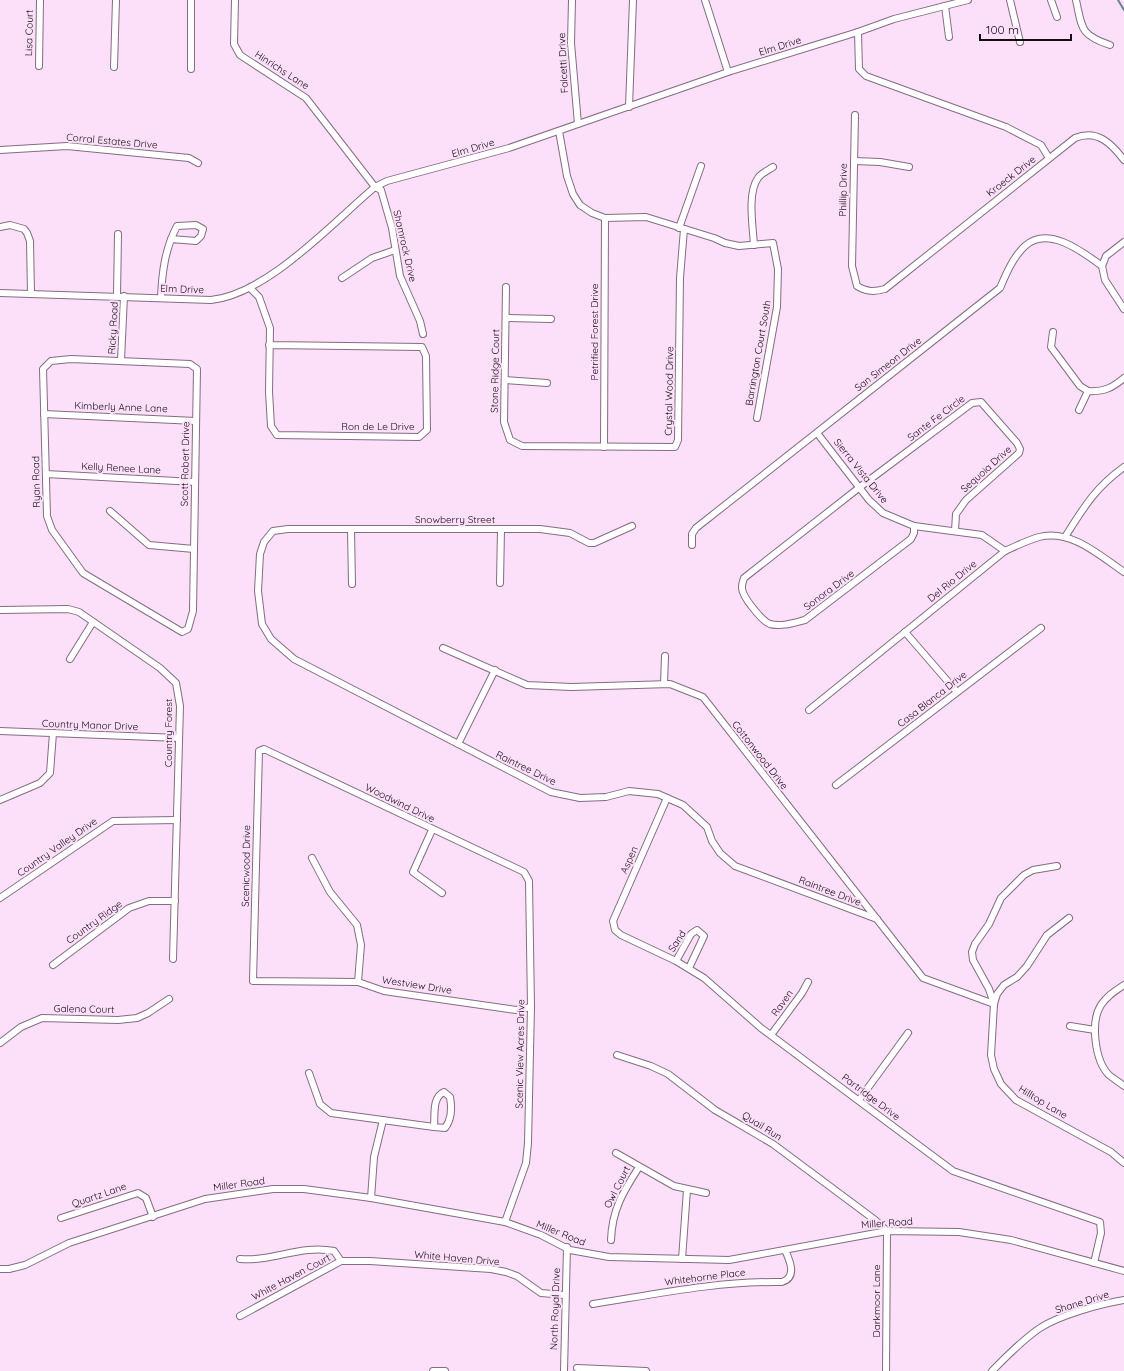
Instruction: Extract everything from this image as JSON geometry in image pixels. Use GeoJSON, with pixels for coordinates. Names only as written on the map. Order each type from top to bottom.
{"type":"FeatureCollection","features":[{"type":"Feature","properties":{"kind":"street","name":"Lisa Court"},"geometry":{"type":"LineString","coordinates":[[39,66],[40,0]]}},
{"type":"Feature","properties":{"kind":"street"},"geometry":{"type":"LineString","coordinates":[[114,66],[116,0]]}},
{"type":"Feature","properties":{"kind":"street"},"geometry":{"type":"LineString","coordinates":[[191,0],[191,69]]}},
{"type":"Feature","properties":{"kind":"street","name":"Hinrichs Lane"},"geometry":{"type":"LineString","coordinates":[[234,0],[234,44],[240,55],[306,98],[375,187]]}},
{"type":"Feature","properties":{"kind":"street","name":"Falcetti Drive"},"geometry":{"type":"LineString","coordinates":[[572,0],[571,43],[578,124]]}},
{"type":"Feature","properties":{"kind":"street"},"geometry":{"type":"LineString","coordinates":[[629,107],[633,0]]}},
{"type":"Feature","properties":{"kind":"street"},"geometry":{"type":"LineString","coordinates":[[705,0],[728,72]]}},
{"type":"Feature","properties":{"kind":"street","name":"Elm Drive"},"geometry":{"type":"LineString","coordinates":[[0,292],[211,300],[223,299],[250,288],[304,248],[375,187],[387,181],[509,148],[728,72],[858,32],[894,19],[968,0]]}},
{"type":"Feature","properties":{"kind":"street"},"geometry":{"type":"LineString","coordinates":[[1010,0],[1020,42]]}},
{"type":"Feature","properties":{"kind":"street"},"geometry":{"type":"LineString","coordinates":[[1051,0],[1057,17]]}},
{"type":"Feature","properties":{"kind":"street"},"geometry":{"type":"LineString","coordinates":[[1076,0],[1084,31],[1091,37],[1110,45]]}},
{"type":"Feature","properties":{"kind":"street"},"geometry":{"type":"LineString","coordinates":[[945,6],[949,37]]}},
{"type":"Feature","properties":{"kind":"street","name":"Kroeck Drive"},"geometry":{"type":"LineString","coordinates":[[852,266],[857,286],[866,291],[874,292],[885,289],[1049,158],[1041,145],[1006,127],[866,76],[859,69],[858,32]]}},
{"type":"Feature","properties":{"kind":"street","name":"Phillip Drive"},"geometry":{"type":"LineString","coordinates":[[852,266],[855,114]]}},
{"type":"Feature","properties":{"kind":"street"},"geometry":{"type":"LineString","coordinates":[[559,131],[567,176],[573,194],[580,205],[592,213],[605,218],[646,217],[714,238],[725,243],[739,246],[754,245],[752,206],[753,188],[758,176],[773,168]]}},
{"type":"Feature","properties":{"kind":"street"},"geometry":{"type":"LineString","coordinates":[[1049,158],[1075,138],[1090,134],[1100,136],[1116,149],[1124,160]]}},
{"type":"Feature","properties":{"kind":"street","name":"Corral Estates Drive"},"geometry":{"type":"LineString","coordinates":[[0,150],[67,146],[189,158],[198,163]]}},
{"type":"Feature","properties":{"kind":"street"},"geometry":{"type":"LineString","coordinates":[[854,161],[880,162],[909,168]]}},
{"type":"Feature","properties":{"kind":"street"},"geometry":{"type":"LineString","coordinates":[[681,229],[700,166]]}},
{"type":"Feature","properties":{"kind":"street","name":"Shamrock Drive"},"geometry":{"type":"LineString","coordinates":[[375,187],[381,190],[392,228],[400,276],[420,321],[423,334]]}},
{"type":"Feature","properties":{"kind":"street","name":"Petrified Forest Drive"},"geometry":{"type":"LineString","coordinates":[[604,447],[605,218]]}},
{"type":"Feature","properties":{"kind":"street"},"geometry":{"type":"LineString","coordinates":[[0,227],[10,225],[24,229],[27,233],[30,241],[31,293]]}},
{"type":"Feature","properties":{"kind":"street"},"geometry":{"type":"LineString","coordinates":[[161,298],[163,267],[171,240],[177,226],[196,225],[203,229],[201,236],[196,241],[171,240]]}},
{"type":"Feature","properties":{"kind":"street","name":"Crystal Wood Drive"},"geometry":{"type":"LineString","coordinates":[[522,446],[675,447],[678,440],[681,229]]}},
{"type":"Feature","properties":{"kind":"street"},"geometry":{"type":"LineString","coordinates":[[117,296],[118,234]]}},
{"type":"Feature","properties":{"kind":"street","name":"San Simeon Drive"},"geometry":{"type":"LineString","coordinates":[[692,545],[692,534],[696,528],[1000,288],[1011,264],[1025,246],[1044,239],[1062,241],[1079,250],[1102,266]]}},
{"type":"Feature","properties":{"kind":"street"},"geometry":{"type":"LineString","coordinates":[[1124,242],[1106,256],[1102,266],[1105,280],[1124,309]]}},
{"type":"Feature","properties":{"kind":"street","name":"Barrington Court South"},"geometry":{"type":"LineString","coordinates":[[754,245],[773,243],[778,270],[777,307],[757,418]]}},
{"type":"Feature","properties":{"kind":"street"},"geometry":{"type":"LineString","coordinates":[[342,278],[372,258],[395,250]]}},
{"type":"Feature","properties":{"kind":"street","name":"Stone Ridge Court"},"geometry":{"type":"LineString","coordinates":[[506,287],[504,422],[510,440],[522,446]]}},
{"type":"Feature","properties":{"kind":"street","name":"Ron de Le Drive"},"geometry":{"type":"LineString","coordinates":[[250,288],[259,298],[270,328],[269,345],[268,392],[272,426],[277,435],[419,437],[427,430],[426,356],[422,347],[269,345]]}},
{"type":"Feature","properties":{"kind":"street","name":"Ricky Road"},"geometry":{"type":"LineString","coordinates":[[121,360],[124,296]]}},
{"type":"Feature","properties":{"kind":"street"},"geometry":{"type":"LineString","coordinates":[[506,318],[551,319]]}},
{"type":"Feature","properties":{"kind":"street"},"geometry":{"type":"LineString","coordinates":[[1053,332],[1051,347],[1080,386],[1088,391],[1100,392],[1111,388],[1124,378]]}},
{"type":"Feature","properties":{"kind":"street","name":"Ryan Road"},"geometry":{"type":"LineString","coordinates":[[121,360],[71,359],[51,361],[44,369],[46,516],[52,530],[82,573],[182,632]]}},
{"type":"Feature","properties":{"kind":"street","name":"Scott Robert Drive"},"geometry":{"type":"LineString","coordinates":[[121,360],[190,364],[197,369],[193,611],[188,629],[182,632]]}},
{"type":"Feature","properties":{"kind":"street"},"geometry":{"type":"LineString","coordinates":[[505,380],[547,383]]}},
{"type":"Feature","properties":{"kind":"street"},"geometry":{"type":"LineString","coordinates":[[1079,410],[1088,391]]}},
{"type":"Feature","properties":{"kind":"street","name":"Sante Fe Circle"},"geometry":{"type":"LineString","coordinates":[[860,487],[972,403],[981,402],[985,405],[1017,443]]}},
{"type":"Feature","properties":{"kind":"street","name":"Kimberly Anne Lane"},"geometry":{"type":"LineString","coordinates":[[44,414],[196,420]]}},
{"type":"Feature","properties":{"kind":"street","name":"Sierra Vista Drive"},"geometry":{"type":"LineString","coordinates":[[817,433],[869,500],[883,514],[914,526],[982,535],[1005,551]]}},
{"type":"Feature","properties":{"kind":"street","name":"Sequoia Drive"},"geometry":{"type":"LineString","coordinates":[[955,531],[956,514],[958,510],[966,500],[1019,453],[1020,449],[1017,443]]}},
{"type":"Feature","properties":{"kind":"street"},"geometry":{"type":"LineString","coordinates":[[1065,537],[1091,497],[1105,481],[1124,467]]}},
{"type":"Feature","properties":{"kind":"street","name":"Kelly Renee Lane"},"geometry":{"type":"LineString","coordinates":[[46,474],[195,482]]}},
{"type":"Feature","properties":{"kind":"street","name":"Sonora Drive"},"geometry":{"type":"LineString","coordinates":[[860,487],[744,578],[742,588],[744,594],[751,606],[769,623],[785,625],[805,620],[911,539],[914,534],[914,526]]}},
{"type":"Feature","properties":{"kind":"street"},"geometry":{"type":"LineString","coordinates":[[110,511],[148,545],[194,549]]}},
{"type":"Feature","properties":{"kind":"street","name":"Snowberry Street"},"geometry":{"type":"LineString","coordinates":[[273,531],[288,529],[540,529],[570,533],[589,543],[594,543],[632,526]]}},
{"type":"Feature","properties":{"kind":"street"},"geometry":{"type":"LineString","coordinates":[[500,583],[501,529]]}},
{"type":"Feature","properties":{"kind":"street"},"geometry":{"type":"LineString","coordinates":[[351,530],[352,584]]}},
{"type":"Feature","properties":{"kind":"street","name":"Raintree Drive"},"geometry":{"type":"LineString","coordinates":[[273,531],[264,542],[260,554],[258,591],[262,624],[270,639],[294,659],[551,792],[580,798],[606,797],[629,791],[658,794],[683,805],[707,826],[712,841],[720,853],[735,866],[877,920]]}},
{"type":"Feature","properties":{"kind":"street","name":"Del Rio Drive"},"geometry":{"type":"LineString","coordinates":[[809,710],[1005,551],[1039,537],[1062,535],[1084,546],[1124,572]]}},
{"type":"Feature","properties":{"kind":"street","name":"Country Forest"},"geometry":{"type":"LineString","coordinates":[[0,610],[68,609],[79,612],[160,668],[176,684],[180,706],[174,959]]}},
{"type":"Feature","properties":{"kind":"street"},"geometry":{"type":"LineString","coordinates":[[70,659],[94,622]]}},
{"type":"Feature","properties":{"kind":"street","name":"Casa Blanca Drive"},"geometry":{"type":"LineString","coordinates":[[836,785],[1041,628]]}},
{"type":"Feature","properties":{"kind":"street"},"geometry":{"type":"LineString","coordinates":[[904,632],[957,692]]}},
{"type":"Feature","properties":{"kind":"street","name":"Cottonwood Drive"},"geometry":{"type":"LineString","coordinates":[[443,648],[527,684],[571,687],[670,684],[703,697],[923,978],[994,1004]]}},
{"type":"Feature","properties":{"kind":"street"},"geometry":{"type":"LineString","coordinates":[[664,656],[664,684]]}},
{"type":"Feature","properties":{"kind":"street"},"geometry":{"type":"LineString","coordinates":[[458,744],[495,670]]}},
{"type":"Feature","properties":{"kind":"street","name":"Country Manor Drive"},"geometry":{"type":"LineString","coordinates":[[0,732],[179,738]]}},
{"type":"Feature","properties":{"kind":"street"},"geometry":{"type":"LineString","coordinates":[[0,800],[40,783],[50,773],[53,733]]}},
{"type":"Feature","properties":{"kind":"street","name":"Woodwind Drive"},"geometry":{"type":"LineString","coordinates":[[259,751],[264,749],[432,830],[524,872],[530,881]]}},
{"type":"Feature","properties":{"kind":"street","name":"Scenicwood Drive"},"geometry":{"type":"LineString","coordinates":[[253,981],[259,751]]}},
{"type":"Feature","properties":{"kind":"street","name":"Aspen"},"geometry":{"type":"LineString","coordinates":[[615,930],[612,921],[667,798]]}},
{"type":"Feature","properties":{"kind":"street","name":"Country Valley Drive"},"geometry":{"type":"LineString","coordinates":[[0,898],[113,821],[177,820]]}},
{"type":"Feature","properties":{"kind":"street"},"geometry":{"type":"LineString","coordinates":[[432,830],[413,872],[442,893]]}},
{"type":"Feature","properties":{"kind":"street"},"geometry":{"type":"LineString","coordinates":[[312,858],[330,892],[357,925],[362,945],[358,982]]}},
{"type":"Feature","properties":{"kind":"street"},"geometry":{"type":"LineString","coordinates":[[994,1004],[989,989],[973,960],[972,952],[975,944],[986,930],[1001,898],[1024,875],[1033,870],[1058,866]]}},
{"type":"Feature","properties":{"kind":"street","name":"Scenic View Acres Drive"},"geometry":{"type":"LineString","coordinates":[[505,1222],[526,1163],[528,1143],[531,1007],[530,881]]}},
{"type":"Feature","properties":{"kind":"street","name":"Country Ridge"},"geometry":{"type":"LineString","coordinates":[[53,964],[129,908],[149,901],[175,901]]}},
{"type":"Feature","properties":{"kind":"street","name":"Hilltop Lane"},"geometry":{"type":"LineString","coordinates":[[1069,918],[1047,935],[1027,966],[1016,978],[1004,985],[997,994],[994,1004],[991,1055],[994,1069],[1001,1084],[1016,1100],[1111,1152],[1124,1163]]}},
{"type":"Feature","properties":{"kind":"street","name":"Partridge Drive"},"geometry":{"type":"LineString","coordinates":[[615,930],[621,935],[676,960],[704,978],[771,1035],[953,1171],[1100,1222],[1101,1233],[1094,1263]]}},
{"type":"Feature","properties":{"kind":"street","name":"Sand"},"geometry":{"type":"LineString","coordinates":[[676,960],[691,934],[697,930],[703,934],[704,936],[688,968]]}},
{"type":"Feature","properties":{"kind":"street","name":"Westview Drive"},"geometry":{"type":"LineString","coordinates":[[253,981],[358,982],[384,991],[446,1000],[516,1010],[531,1007]]}},
{"type":"Feature","properties":{"kind":"street","name":"Raven"},"geometry":{"type":"LineString","coordinates":[[771,1035],[802,993],[808,982]]}},
{"type":"Feature","properties":{"kind":"street"},"geometry":{"type":"LineString","coordinates":[[1124,985],[1110,994],[1100,1006],[1095,1030],[1096,1045],[1102,1063],[1108,1074],[1124,1086]]}},
{"type":"Feature","properties":{"kind":"street","name":"Galena Court"},"geometry":{"type":"LineString","coordinates":[[0,1043],[20,1027],[42,1018],[118,1020],[137,1018],[148,1013],[169,999]]}},
{"type":"Feature","properties":{"kind":"street"},"geometry":{"type":"LineString","coordinates":[[1070,1026],[1095,1030]]}},
{"type":"Feature","properties":{"kind":"street"},"geometry":{"type":"LineString","coordinates":[[859,1100],[908,1032]]}},
{"type":"Feature","properties":{"kind":"street","name":"Quail Run"},"geometry":{"type":"LineString","coordinates":[[617,1055],[651,1066],[668,1074],[715,1110],[773,1144],[875,1220],[887,1231]]}},
{"type":"Feature","properties":{"kind":"street"},"geometry":{"type":"LineString","coordinates":[[309,1073],[320,1104],[331,1113],[434,1127],[445,1128],[450,1123],[452,1107],[450,1098],[444,1092],[436,1099],[434,1127]]}},
{"type":"Feature","properties":{"kind":"street"},"geometry":{"type":"LineString","coordinates":[[371,1198],[374,1157],[383,1120]]}},
{"type":"Feature","properties":{"kind":"street"},"geometry":{"type":"LineString","coordinates":[[616,1153],[674,1186],[706,1193]]}},
{"type":"Feature","properties":{"kind":"street","name":"Owl Court"},"geometry":{"type":"LineString","coordinates":[[611,1240],[612,1222],[617,1206],[639,1167]]}},
{"type":"Feature","properties":{"kind":"street","name":"Miller Road"},"geometry":{"type":"LineString","coordinates":[[0,1269],[8,1269],[25,1265],[69,1243],[205,1199],[273,1189],[304,1188],[371,1198],[505,1222],[541,1235],[581,1253],[609,1257],[729,1260],[887,1231],[959,1232],[1012,1240],[1124,1271]]}},
{"type":"Feature","properties":{"kind":"street"},"geometry":{"type":"LineString","coordinates":[[682,1259],[687,1190]]}},
{"type":"Feature","properties":{"kind":"street","name":"Quartz Lane"},"geometry":{"type":"LineString","coordinates":[[61,1218],[138,1193],[146,1198],[153,1217]]}},
{"type":"Feature","properties":{"kind":"street","name":"Darkmoor Lane"},"geometry":{"type":"LineString","coordinates":[[886,1371],[887,1231]]}},
{"type":"Feature","properties":{"kind":"street","name":"North Royal Drive"},"geometry":{"type":"LineString","coordinates":[[564,1371],[567,1247]]}},
{"type":"Feature","properties":{"kind":"street","name":"White Haven Court"},"geometry":{"type":"LineString","coordinates":[[240,1259],[255,1260],[309,1249],[325,1249],[334,1251],[341,1262],[240,1316]]}},
{"type":"Feature","properties":{"kind":"street","name":"Whitehorne Place"},"geometry":{"type":"LineString","coordinates":[[593,1304],[688,1288],[747,1282],[786,1281],[790,1276],[792,1267],[791,1259],[785,1250]]}},
{"type":"Feature","properties":{"kind":"street","name":"White Haven Drive"},"geometry":{"type":"LineString","coordinates":[[341,1262],[370,1261],[490,1269],[517,1276],[542,1293],[565,1295]]}},
{"type":"Feature","properties":{"kind":"street","name":"Shane Drive"},"geometry":{"type":"LineString","coordinates":[[992,1371],[1020,1344],[1040,1328],[1059,1318],[1124,1300]]}},
{"type":"Feature","properties":{"kind":"street"},"geometry":{"type":"LineString","coordinates":[[577,1368],[646,1371]]}},
{"type":"Feature","properties":{"kind":"street"},"geometry":{"type":"LineString","coordinates":[[433,1371],[445,1371]]}},
{"type":"Feature","properties":{"kind":"waterway"},"geometry":{"type":"LineString","coordinates":[[1118,0],[1124,10]]}}]}
